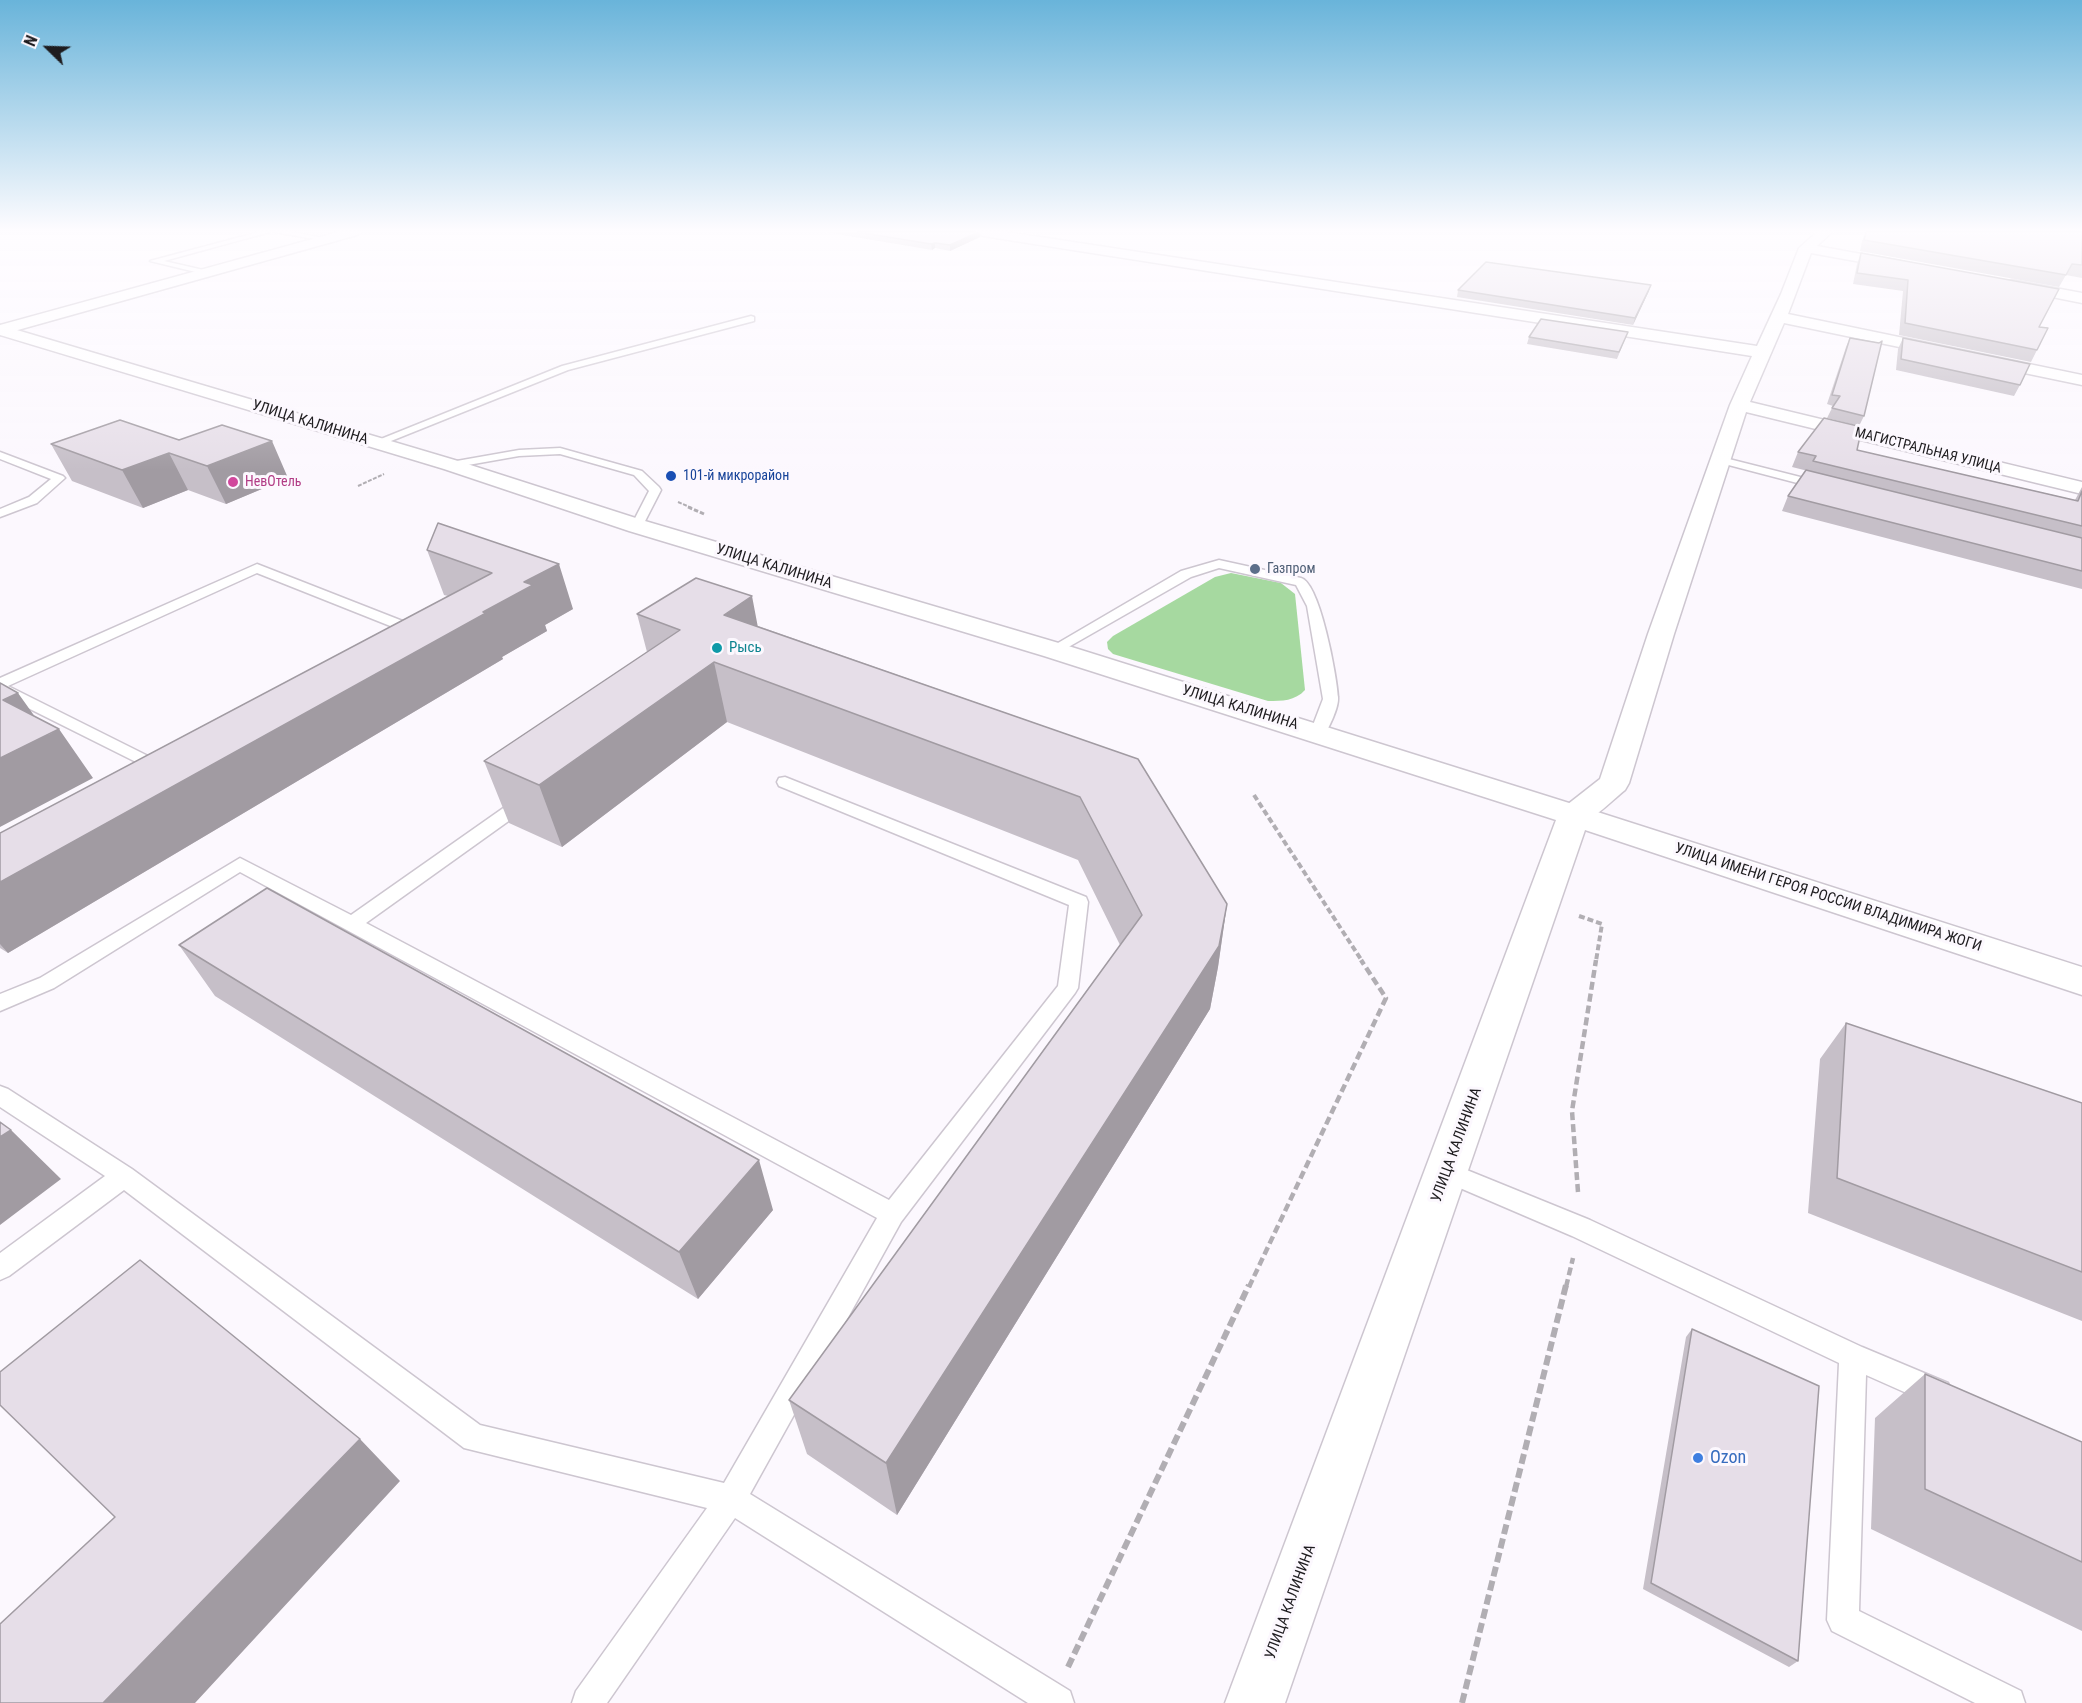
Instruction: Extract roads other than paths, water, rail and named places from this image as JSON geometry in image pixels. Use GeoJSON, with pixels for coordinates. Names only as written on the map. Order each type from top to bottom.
{"type":"FeatureCollection","features":[{"type":"Feature","properties":{"kind":"street"},"geometry":{"type":"LineString","coordinates":[[0,330],[67,311]]}},
{"type":"Feature","properties":{"kind":"street"},"geometry":{"type":"LineString","coordinates":[[1499,311],[1762,352]]}},
{"type":"Feature","properties":{"kind":"street"},"geometry":{"type":"LineString","coordinates":[[1574,815],[1614,783],[1661,634],[1739,405],[1780,311]]}},
{"type":"Feature","properties":{"kind":"street"},"geometry":{"type":"LineString","coordinates":[[1777,317],[2082,380]]}},
{"type":"Feature","properties":{"kind":"street","name":"УЛИЦА КАЛИНИНА"},"geometry":{"type":"LineString","coordinates":[[0,330],[451,465],[637,526],[1053,650],[1574,815],[1255,1703]]}},
{"type":"Feature","properties":{"kind":"street","name":"МАГИСТРАЛЬНАЯ УЛИЦА"},"geometry":{"type":"LineString","coordinates":[[1739,405],[2082,488]]}},
{"type":"Feature","properties":{"kind":"street","name":"УЛИЦА ИМЕНИ ГЕРОЯ РОССИИ ВЛАДИМИРА ЖОГИ"},"geometry":{"type":"LineString","coordinates":[[1574,815],[2082,981]]}},
{"type":"Feature","properties":{"kind":"lane"},"geometry":{"type":"LineString","coordinates":[[377,443],[565,368],[752,319]]}},
{"type":"Feature","properties":{"kind":"lane"},"geometry":{"type":"LineString","coordinates":[[451,465],[519,453],[560,451],[638,474],[655,490],[637,526]]}},
{"type":"Feature","properties":{"kind":"lane"},"geometry":{"type":"LineString","coordinates":[[0,455],[59,478],[33,500],[0,513]]}},
{"type":"Feature","properties":{"kind":"lane"},"geometry":{"type":"LineString","coordinates":[[1721,460],[1834,488]]}},
{"type":"Feature","properties":{"kind":"lane"},"geometry":{"type":"LineString","coordinates":[[1053,650],[1186,574],[1219,564],[1301,582],[1314,606],[1331,699],[1318,733]]}},
{"type":"Feature","properties":{"kind":"lane"},"geometry":{"type":"LineString","coordinates":[[0,686],[257,567],[429,636],[408,647]]}},
{"type":"Feature","properties":{"kind":"lane"},"geometry":{"type":"LineString","coordinates":[[0,686],[173,776],[152,787]]}},
{"type":"Feature","properties":{"kind":"lane"},"geometry":{"type":"LineString","coordinates":[[588,1703],[731,1499],[892,1214],[1068,988],[1079,902],[785,782]]}},
{"type":"Feature","properties":{"kind":"lane"},"geometry":{"type":"LineString","coordinates":[[353,923],[536,793]]}},
{"type":"Feature","properties":{"kind":"lane"},"geometry":{"type":"LineString","coordinates":[[0,1003],[47,983],[240,864],[892,1214]]}},
{"type":"Feature","properties":{"kind":"lane"},"geometry":{"type":"LineString","coordinates":[[0,1095],[124,1176],[474,1438],[731,1499],[1055,1701]]}},
{"type":"Feature","properties":{"kind":"lane"},"geometry":{"type":"LineString","coordinates":[[1447,1172],[1581,1228],[1853,1356],[1962,1403]]}},
{"type":"Feature","properties":{"kind":"lane"},"geometry":{"type":"LineString","coordinates":[[0,1268],[124,1176]]}},
{"type":"Feature","properties":{"kind":"lane"},"geometry":{"type":"LineString","coordinates":[[1853,1356],[1843,1620],[2009,1703]]}},
{"type":"Feature","properties":{"kind":"place","name":"101-й микрорайон"},"geometry":{"type":"Point","coordinates":[671,476]}},
{"type":"Feature","properties":{"kind":"place","name":"НевОтель"},"geometry":{"type":"Point","coordinates":[233,482]}},
{"type":"Feature","properties":{"kind":"place","name":"Газпром"},"geometry":{"type":"Point","coordinates":[1255,569]}},
{"type":"Feature","properties":{"kind":"place","name":"Рысь"},"geometry":{"type":"Point","coordinates":[717,648]}},
{"type":"Feature","properties":{"kind":"place","name":"Ozon"},"geometry":{"type":"Point","coordinates":[1698,1458]}}]}
